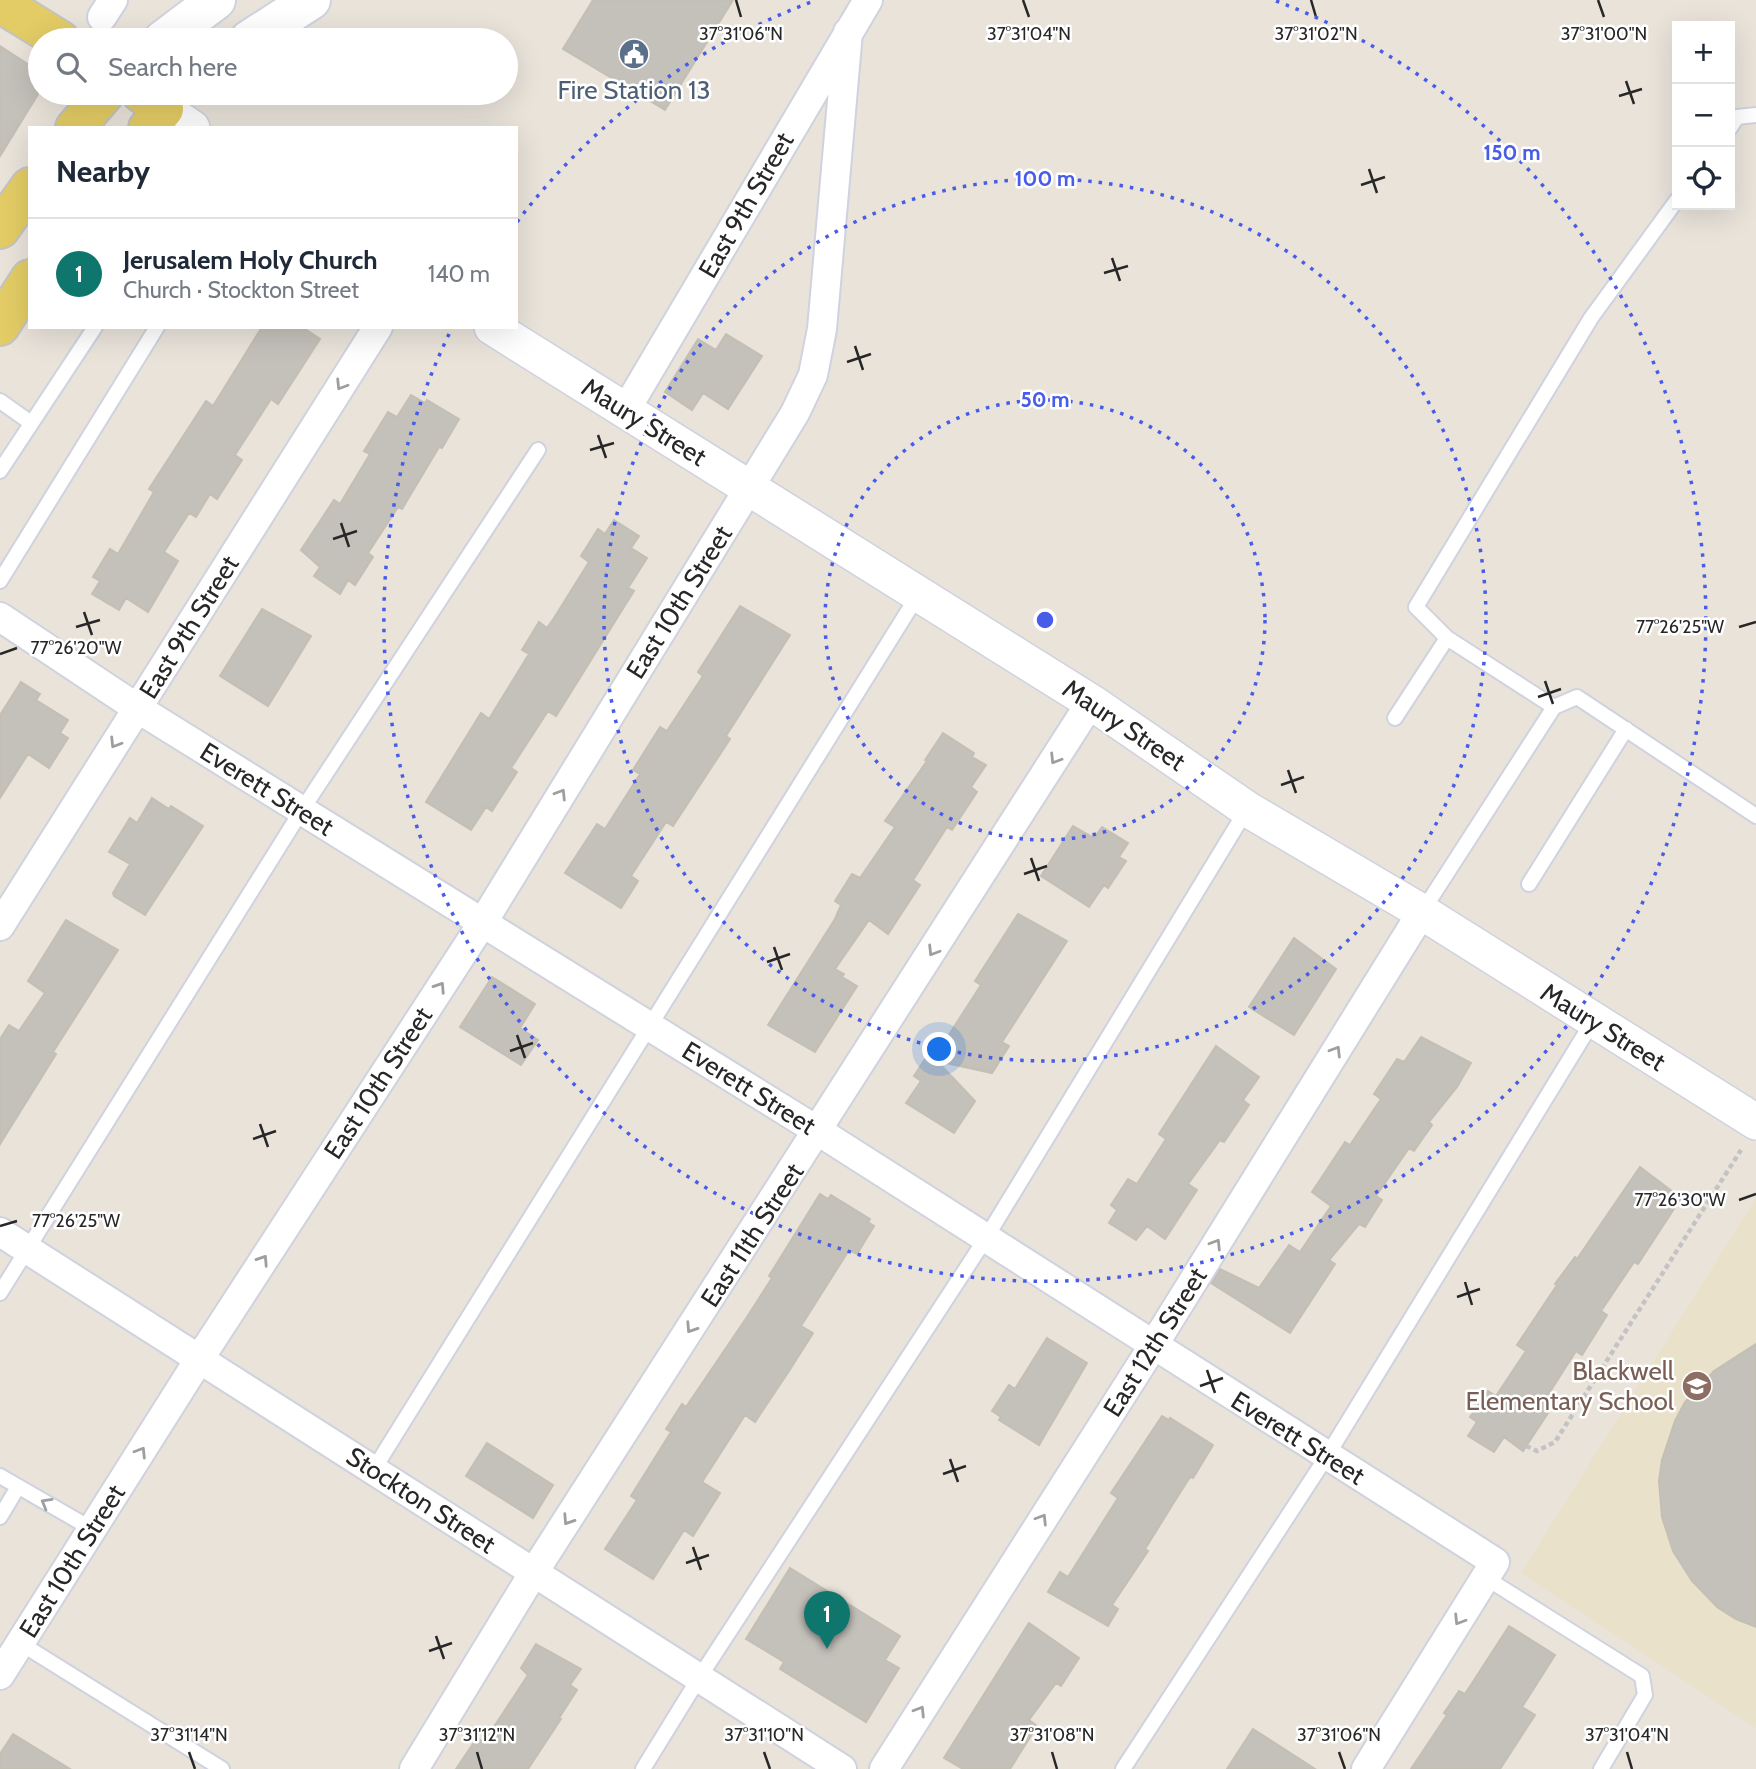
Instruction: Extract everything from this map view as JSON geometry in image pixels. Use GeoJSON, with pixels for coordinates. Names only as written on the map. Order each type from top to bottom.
{"type":"FeatureCollection","features":[{"type":"Feature","properties":{"kind":"main road"},"geometry":{"type":"LineString","coordinates":[[179,28],[216,0]]}},
{"type":"Feature","properties":{"kind":"main road"},"geometry":{"type":"LineString","coordinates":[[268,28],[311,0]]}},
{"type":"Feature","properties":{"kind":"main road"},"geometry":{"type":"LineString","coordinates":[[0,3],[41,28]]}},
{"type":"Feature","properties":{"kind":"main road"},"geometry":{"type":"LineString","coordinates":[[77,126],[95,105]]}},
{"type":"Feature","properties":{"kind":"main road"},"geometry":{"type":"LineString","coordinates":[[0,229],[28,190]]}},
{"type":"Feature","properties":{"kind":"main road"},"geometry":{"type":"LineString","coordinates":[[0,326],[28,282]]}},
{"type":"Feature","properties":{"kind":"street","name":"East 9th Street"},"geometry":{"type":"LineString","coordinates":[[625,411],[868,0]]}},
{"type":"Feature","properties":{"kind":"street","name":"East 10th Street"},"geometry":{"type":"LineString","coordinates":[[0,1675],[200,1358],[482,922],[795,413],[813,375],[822,329],[848,32]]}},
{"type":"Feature","properties":{"kind":"street","name":"East 9th Street"},"geometry":{"type":"LineString","coordinates":[[0,926],[377,329]]}},
{"type":"Feature","properties":{"kind":"street","name":"Maury Street"},"geometry":{"type":"LineString","coordinates":[[495,329],[1091,702],[1247,809],[1422,912],[1593,1021],[1749,1136]]}},
{"type":"Feature","properties":{"kind":"street","name":"Everett Street"},"geometry":{"type":"LineString","coordinates":[[0,617],[137,708],[650,1025],[986,1238],[1327,1456],[1491,1570]]}},
{"type":"Feature","properties":{"kind":"street","name":"East 11th Street"},"geometry":{"type":"LineString","coordinates":[[414,1769],[534,1572],[1091,702]]}},
{"type":"Feature","properties":{"kind":"street","name":"East 12th Street"},"geometry":{"type":"LineString","coordinates":[[884,1769],[1153,1346],[1422,912]]}},
{"type":"Feature","properties":{"kind":"street","name":"Stockton Street"},"geometry":{"type":"LineString","coordinates":[[0,1232],[842,1769]]}},
{"type":"Feature","properties":{"kind":"street"},"geometry":{"type":"LineString","coordinates":[[1366,1769],[1491,1570]]}},
{"type":"Feature","properties":{"kind":"lane"},"geometry":{"type":"LineString","coordinates":[[1735,120],[1737,117],[1756,115]]}},
{"type":"Feature","properties":{"kind":"lane"},"geometry":{"type":"LineString","coordinates":[[1554,707],[1447,638],[1416,607],[1591,318],[1672,207]]}},
{"type":"Feature","properties":{"kind":"lane"},"geometry":{"type":"LineString","coordinates":[[0,471],[94,329]]}},
{"type":"Feature","properties":{"kind":"lane"},"geometry":{"type":"LineString","coordinates":[[0,581],[156,329]]}},
{"type":"Feature","properties":{"kind":"lane"},"geometry":{"type":"LineString","coordinates":[[0,401],[31,423]]}},
{"type":"Feature","properties":{"kind":"lane"},"geometry":{"type":"LineString","coordinates":[[0,1293],[302,810],[538,450]]}},
{"type":"Feature","properties":{"kind":"lane"},"geometry":{"type":"LineString","coordinates":[[374,1469],[919,593]]}},
{"type":"Feature","properties":{"kind":"lane"},"geometry":{"type":"LineString","coordinates":[[1395,718],[1447,638]]}},
{"type":"Feature","properties":{"kind":"lane"},"geometry":{"type":"LineString","coordinates":[[1422,912],[1554,707],[1577,697],[1756,816]]}},
{"type":"Feature","properties":{"kind":"lane"},"geometry":{"type":"LineString","coordinates":[[1529,884],[1626,729]]}},
{"type":"Feature","properties":{"kind":"lane"},"geometry":{"type":"LineString","coordinates":[[643,1769],[699,1678],[986,1238],[1247,809]]}},
{"type":"Feature","properties":{"kind":"lane"},"geometry":{"type":"LineString","coordinates":[[1123,1769],[1327,1456],[1593,1021]]}},
{"type":"Feature","properties":{"kind":"lane"},"geometry":{"type":"LineString","coordinates":[[0,1476],[92,1529]]}},
{"type":"Feature","properties":{"kind":"lane"},"geometry":{"type":"LineString","coordinates":[[0,1517],[18,1487]]}},
{"type":"Feature","properties":{"kind":"lane"},"geometry":{"type":"LineString","coordinates":[[1491,1570],[1642,1676],[1645,1695],[1601,1769]]}},
{"type":"Feature","properties":{"kind":"lane"},"geometry":{"type":"LineString","coordinates":[[20,1643],[222,1769]]}},
{"type":"Feature","properties":{"kind":"path"},"geometry":{"type":"LineString","coordinates":[[1526,1446],[1537,1451],[1555,1442],[1749,1136]]}},
{"type":"Feature","properties":{"kind":"shaded area","name":"Blackwell Elementary School"},"geometry":{"type":"Polygon","coordinates":[[[1756,1198],[1756,1728],[1521,1573],[1756,1198]]]}},
{"type":"Feature","properties":{"kind":"building","name":"Fire Station 13"},"geometry":{"type":"Polygon","coordinates":[[[593,0],[733,0],[665,110],[563,49],[593,0]]]}},
{"type":"Feature","properties":{"kind":"building"},"geometry":{"type":"Polygon","coordinates":[[[0,46],[28,64],[28,105],[31,105],[0,156],[0,46]]]}},
{"type":"Feature","properties":{"kind":"building"},"geometry":{"type":"Polygon","coordinates":[[[261,329],[305,329],[320,339],[278,404],[271,399],[235,455],[242,460],[217,499],[210,494],[196,517],[189,513],[164,552],[178,561],[148,612],[126,598],[119,610],[92,594],[100,581],[93,577],[110,549],[118,554],[154,492],[149,489],[206,401],[213,406],[261,329]]]}},
{"type":"Feature","properties":{"kind":"building"},"geometry":{"type":"Polygon","coordinates":[[[726,334],[762,356],[728,409],[703,393],[692,410],[665,392],[698,339],[716,350],[726,334]]]}},
{"type":"Feature","properties":{"kind":"building"},"geometry":{"type":"Polygon","coordinates":[[[411,395],[425,403],[427,400],[459,419],[402,509],[398,507],[368,553],[373,557],[355,585],[348,580],[340,594],[314,576],[320,567],[301,550],[334,500],[340,504],[370,454],[364,451],[388,412],[397,417],[411,395]]]}},
{"type":"Feature","properties":{"kind":"building"},"geometry":{"type":"Polygon","coordinates":[[[614,520],[639,536],[631,548],[647,558],[628,588],[634,591],[556,716],[548,711],[511,768],[517,772],[492,811],[486,807],[471,830],[426,802],[481,713],[489,719],[529,654],[522,650],[539,622],[547,628],[554,618],[589,562],[581,556],[598,529],[605,534],[614,520]]]}},
{"type":"Feature","properties":{"kind":"building"},"geometry":{"type":"Polygon","coordinates":[[[740,606],[790,635],[726,736],[730,739],[673,826],[666,822],[631,876],[638,881],[621,908],[565,873],[597,824],[605,829],[640,774],[633,770],[660,727],[667,731],[703,676],[698,672],[740,606]]]}},
{"type":"Feature","properties":{"kind":"building"},"geometry":{"type":"Polygon","coordinates":[[[262,609],[311,636],[268,706],[220,676],[262,609]]]}},
{"type":"Feature","properties":{"kind":"building"},"geometry":{"type":"Polygon","coordinates":[[[21,682],[40,694],[36,700],[68,720],[60,733],[68,738],[49,768],[28,754],[0,798],[0,715],[21,682]]]}},
{"type":"Feature","properties":{"kind":"building"},"geometry":{"type":"Polygon","coordinates":[[[943,733],[974,753],[972,757],[986,765],[971,787],[977,792],[952,830],[947,827],[913,880],[920,885],[888,934],[869,920],[835,969],[857,986],[815,1052],[768,1025],[835,919],[841,905],[835,901],[852,874],[860,878],[895,827],[885,821],[943,733]]]}},
{"type":"Feature","properties":{"kind":"building"},"geometry":{"type":"Polygon","coordinates":[[[152,798],[169,809],[171,806],[203,826],[145,915],[114,896],[113,893],[130,864],[109,852],[130,818],[137,823],[152,798]]]}},
{"type":"Feature","properties":{"kind":"building"},"geometry":{"type":"Polygon","coordinates":[[[1073,826],[1094,838],[1102,827],[1128,843],[1119,857],[1126,861],[1108,888],[1104,885],[1089,907],[1041,876],[1073,826]]]}},
{"type":"Feature","properties":{"kind":"building"},"geometry":{"type":"Polygon","coordinates":[[[1018,914],[1067,941],[1002,1042],[1009,1046],[992,1073],[937,1061],[975,1101],[954,1133],[906,1103],[921,1081],[914,1076],[929,1053],[934,1058],[981,985],[975,981],[1018,914]]]}},
{"type":"Feature","properties":{"kind":"building"},"geometry":{"type":"Polygon","coordinates":[[[66,920],[118,950],[53,1052],[56,1054],[0,1144],[0,1039],[9,1025],[19,1031],[45,993],[28,981],[66,920]]]}},
{"type":"Feature","properties":{"kind":"building"},"geometry":{"type":"Polygon","coordinates":[[[1294,938],[1336,969],[1294,1035],[1249,1007],[1294,938]]]}},
{"type":"Feature","properties":{"kind":"building"},"geometry":{"type":"Polygon","coordinates":[[[492,977],[535,1004],[520,1028],[538,1040],[521,1065],[460,1027],[492,977]]]}},
{"type":"Feature","properties":{"kind":"building"},"geometry":{"type":"Polygon","coordinates":[[[1421,1037],[1471,1063],[1457,1087],[1429,1122],[1432,1125],[1414,1151],[1409,1148],[1376,1196],[1382,1200],[1365,1227],[1359,1224],[1329,1260],[1335,1264],[1290,1333],[1211,1283],[1220,1269],[1259,1288],[1289,1245],[1300,1252],[1331,1206],[1312,1192],[1345,1142],[1350,1145],[1381,1099],[1374,1094],[1397,1059],[1404,1062],[1421,1037]]]}},
{"type":"Feature","properties":{"kind":"building"},"geometry":{"type":"Polygon","coordinates":[[[1216,1046],[1259,1077],[1243,1100],[1249,1105],[1224,1142],[1220,1140],[1188,1184],[1197,1190],[1165,1239],[1147,1226],[1136,1240],[1109,1223],[1117,1210],[1111,1205],[1128,1179],[1137,1184],[1166,1139],[1159,1134],[1216,1046]]]}},
{"type":"Feature","properties":{"kind":"building"},"geometry":{"type":"Polygon","coordinates":[[[1640,1167],[1681,1198],[1638,1264],[1634,1262],[1601,1311],[1607,1315],[1582,1355],[1576,1351],[1546,1398],[1554,1404],[1523,1451],[1504,1437],[1494,1452],[1468,1436],[1477,1422],[1470,1417],[1488,1391],[1496,1396],[1526,1351],[1517,1345],[1557,1285],[1555,1284],[1575,1257],[1577,1259],[1640,1167]]]}},
{"type":"Feature","properties":{"kind":"building"},"geometry":{"type":"Polygon","coordinates":[[[820,1194],[828,1199],[831,1195],[870,1219],[868,1222],[874,1226],[857,1254],[849,1250],[801,1326],[813,1333],[755,1422],[745,1415],[702,1482],[720,1493],[693,1536],[684,1530],[653,1579],[605,1549],[637,1500],[631,1496],[671,1432],[666,1429],[682,1404],[686,1407],[747,1317],[820,1194]]]}},
{"type":"Feature","properties":{"kind":"building"},"geometry":{"type":"Polygon","coordinates":[[[1047,1338],[1087,1363],[1039,1445],[999,1420],[1001,1417],[992,1411],[1009,1385],[1015,1389],[1047,1338]]]}},
{"type":"Feature","properties":{"kind":"building"},"geometry":{"type":"Polygon","coordinates":[[[1756,1344],[1756,1627],[1717,1607],[1692,1581],[1673,1551],[1662,1517],[1659,1481],[1662,1460],[1675,1421],[1685,1402],[1714,1371],[1756,1344]]]}},
{"type":"Feature","properties":{"kind":"building"},"geometry":{"type":"Polygon","coordinates":[[[1162,1416],[1169,1420],[1170,1418],[1213,1445],[1193,1478],[1190,1477],[1176,1499],[1145,1549],[1148,1551],[1112,1605],[1118,1609],[1108,1626],[1048,1592],[1060,1572],[1068,1577],[1118,1498],[1111,1493],[1162,1416]]]}},
{"type":"Feature","properties":{"kind":"building"},"geometry":{"type":"Polygon","coordinates":[[[487,1443],[553,1485],[533,1518],[466,1476],[487,1443]]]}},
{"type":"Feature","properties":{"kind":"building"},"geometry":{"type":"Polygon","coordinates":[[[790,1568],[900,1636],[885,1660],[899,1668],[866,1722],[780,1669],[784,1662],[746,1639],[790,1568]]]}},
{"type":"Feature","properties":{"kind":"building"},"geometry":{"type":"Polygon","coordinates":[[[1029,1623],[1079,1658],[1061,1686],[1056,1683],[1029,1720],[1037,1726],[1010,1769],[963,1769],[944,1758],[1029,1623]]]}},
{"type":"Feature","properties":{"kind":"building"},"geometry":{"type":"Polygon","coordinates":[[[1509,1626],[1555,1655],[1522,1707],[1535,1715],[1500,1769],[1411,1769],[1447,1715],[1444,1713],[1459,1691],[1465,1694],[1509,1626]]]}},
{"type":"Feature","properties":{"kind":"building"},"geometry":{"type":"Polygon","coordinates":[[[536,1644],[581,1669],[570,1685],[577,1690],[559,1718],[561,1719],[528,1769],[456,1769],[477,1738],[484,1742],[528,1675],[521,1668],[536,1644]]]}},
{"type":"Feature","properties":{"kind":"building"},"geometry":{"type":"Polygon","coordinates":[[[1253,1729],[1315,1769],[1227,1769],[1253,1729]]]}},
{"type":"Feature","properties":{"kind":"building"},"geometry":{"type":"Polygon","coordinates":[[[13,1734],[70,1769],[0,1769],[0,1754],[13,1734]]]}},
{"type":"Feature","properties":{"kind":"place","name":"Fire Station 13"},"geometry":{"type":"Point","coordinates":[634,54]}},
{"type":"Feature","properties":{"kind":"place","name":"Blackwell Elementary School"},"geometry":{"type":"Point","coordinates":[1697,1386]}},
{"type":"Feature","properties":{"kind":"place","name":"Jerusalem Holy Church"},"geometry":{"type":"Point","coordinates":[827,1649]}}]}
